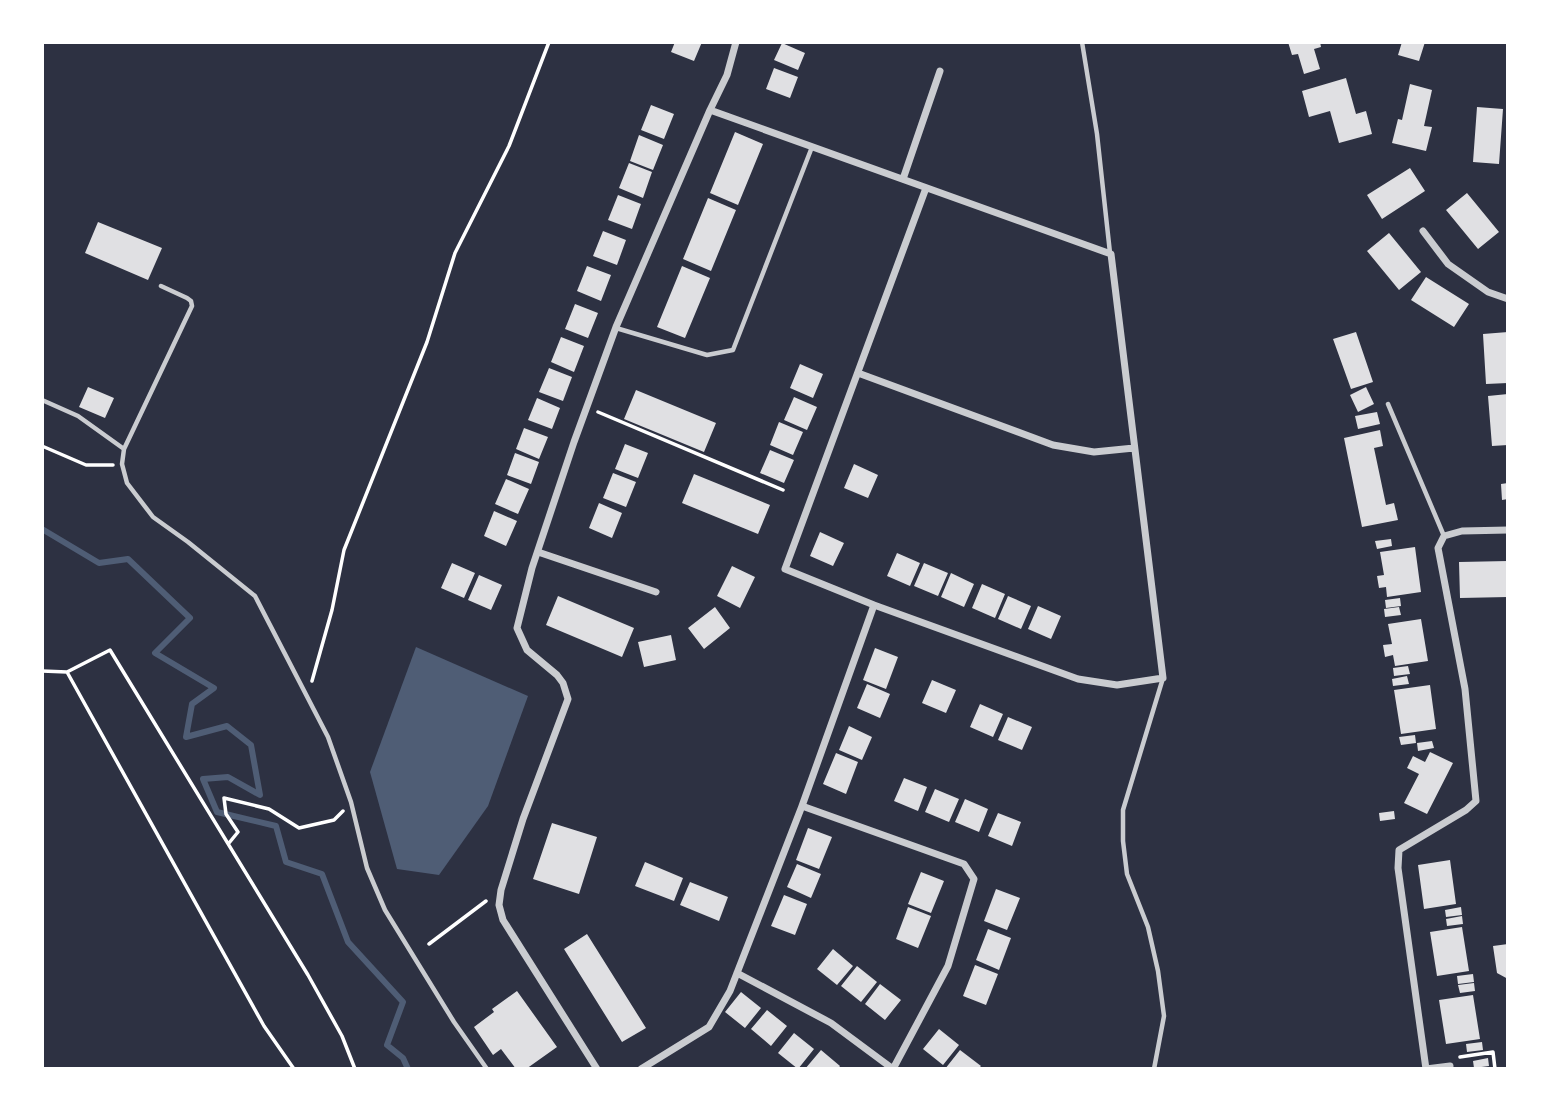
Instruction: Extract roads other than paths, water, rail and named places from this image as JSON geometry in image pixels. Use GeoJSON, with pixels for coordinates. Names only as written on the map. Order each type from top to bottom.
{"type":"FeatureCollection","features":[{"type":"Feature","properties":{"kind":"street"},"geometry":{"type":"LineString","coordinates":[[597,1069],[503,920],[499,905],[501,890],[523,819],[568,699],[563,683],[527,650],[517,628],[532,568],[616,327],[727,75],[736,42]]}},
{"type":"Feature","properties":{"kind":"street"},"geometry":{"type":"LineString","coordinates":[[903,179],[940,71]]}},
{"type":"Feature","properties":{"kind":"street"},"geometry":{"type":"LineString","coordinates":[[710,110],[1111,254],[1163,678],[1118,685],[1078,679],[874,605],[785,569],[926,188]]}},
{"type":"Feature","properties":{"kind":"street"},"geometry":{"type":"LineString","coordinates":[[1423,232],[1448,264],[1488,292],[1508,299]]}},
{"type":"Feature","properties":{"kind":"street"},"geometry":{"type":"LineString","coordinates":[[858,373],[1053,445],[1094,452],[1135,448]]}},
{"type":"Feature","properties":{"kind":"street"},"geometry":{"type":"LineString","coordinates":[[1450,1066],[1426,1069],[1398,868],[1399,850],[1466,810],[1476,801],[1465,690],[1438,548],[1444,536],[1462,531],[1508,530]]}},
{"type":"Feature","properties":{"kind":"street"},"geometry":{"type":"LineString","coordinates":[[538,552],[656,592]]}},
{"type":"Feature","properties":{"kind":"street"},"geometry":{"type":"LineString","coordinates":[[641,1069],[709,1027],[730,991],[802,806],[874,605]]}},
{"type":"Feature","properties":{"kind":"street"},"geometry":{"type":"LineString","coordinates":[[737,973],[831,1023],[893,1069],[948,965],[974,879],[964,864],[802,806]]}},
{"type":"Feature","properties":{"kind":"lane"},"geometry":{"type":"LineString","coordinates":[[1082,42],[1097,134],[1111,254]]}},
{"type":"Feature","properties":{"kind":"lane"},"geometry":{"type":"LineString","coordinates":[[616,327],[707,355],[733,350],[812,147]]}},
{"type":"Feature","properties":{"kind":"lane"},"geometry":{"type":"LineString","coordinates":[[161,286],[187,298],[192,306],[124,449],[122,464],[127,483],[153,517],[255,596],[328,737],[351,802],[367,868],[385,910],[454,1022],[487,1069]]}},
{"type":"Feature","properties":{"kind":"lane"},"geometry":{"type":"LineString","coordinates":[[42,400],[78,416],[124,449]]}},
{"type":"Feature","properties":{"kind":"lane"},"geometry":{"type":"LineString","coordinates":[[1388,404],[1444,536]]}},
{"type":"Feature","properties":{"kind":"lane"},"geometry":{"type":"LineString","coordinates":[[1154,1069],[1164,1016],[1158,971],[1147,927],[1127,874],[1123,810],[1163,678]]}},
{"type":"Feature","properties":{"kind":"water"},"geometry":{"type":"Polygon","coordinates":[[[416,647],[528,696],[488,806],[439,875],[397,869],[370,772],[416,647]]]}},
{"type":"Feature","properties":{"kind":"waterway"},"geometry":{"type":"LineString","coordinates":[[42,529],[99,563],[128,559],[190,618],[155,653],[214,688],[192,704],[186,737],[227,726],[251,745],[260,795],[228,777],[203,779],[217,812],[276,826],[286,862],[322,874],[348,942],[403,1002],[387,1045],[403,1058],[408,1069]]}}]}
